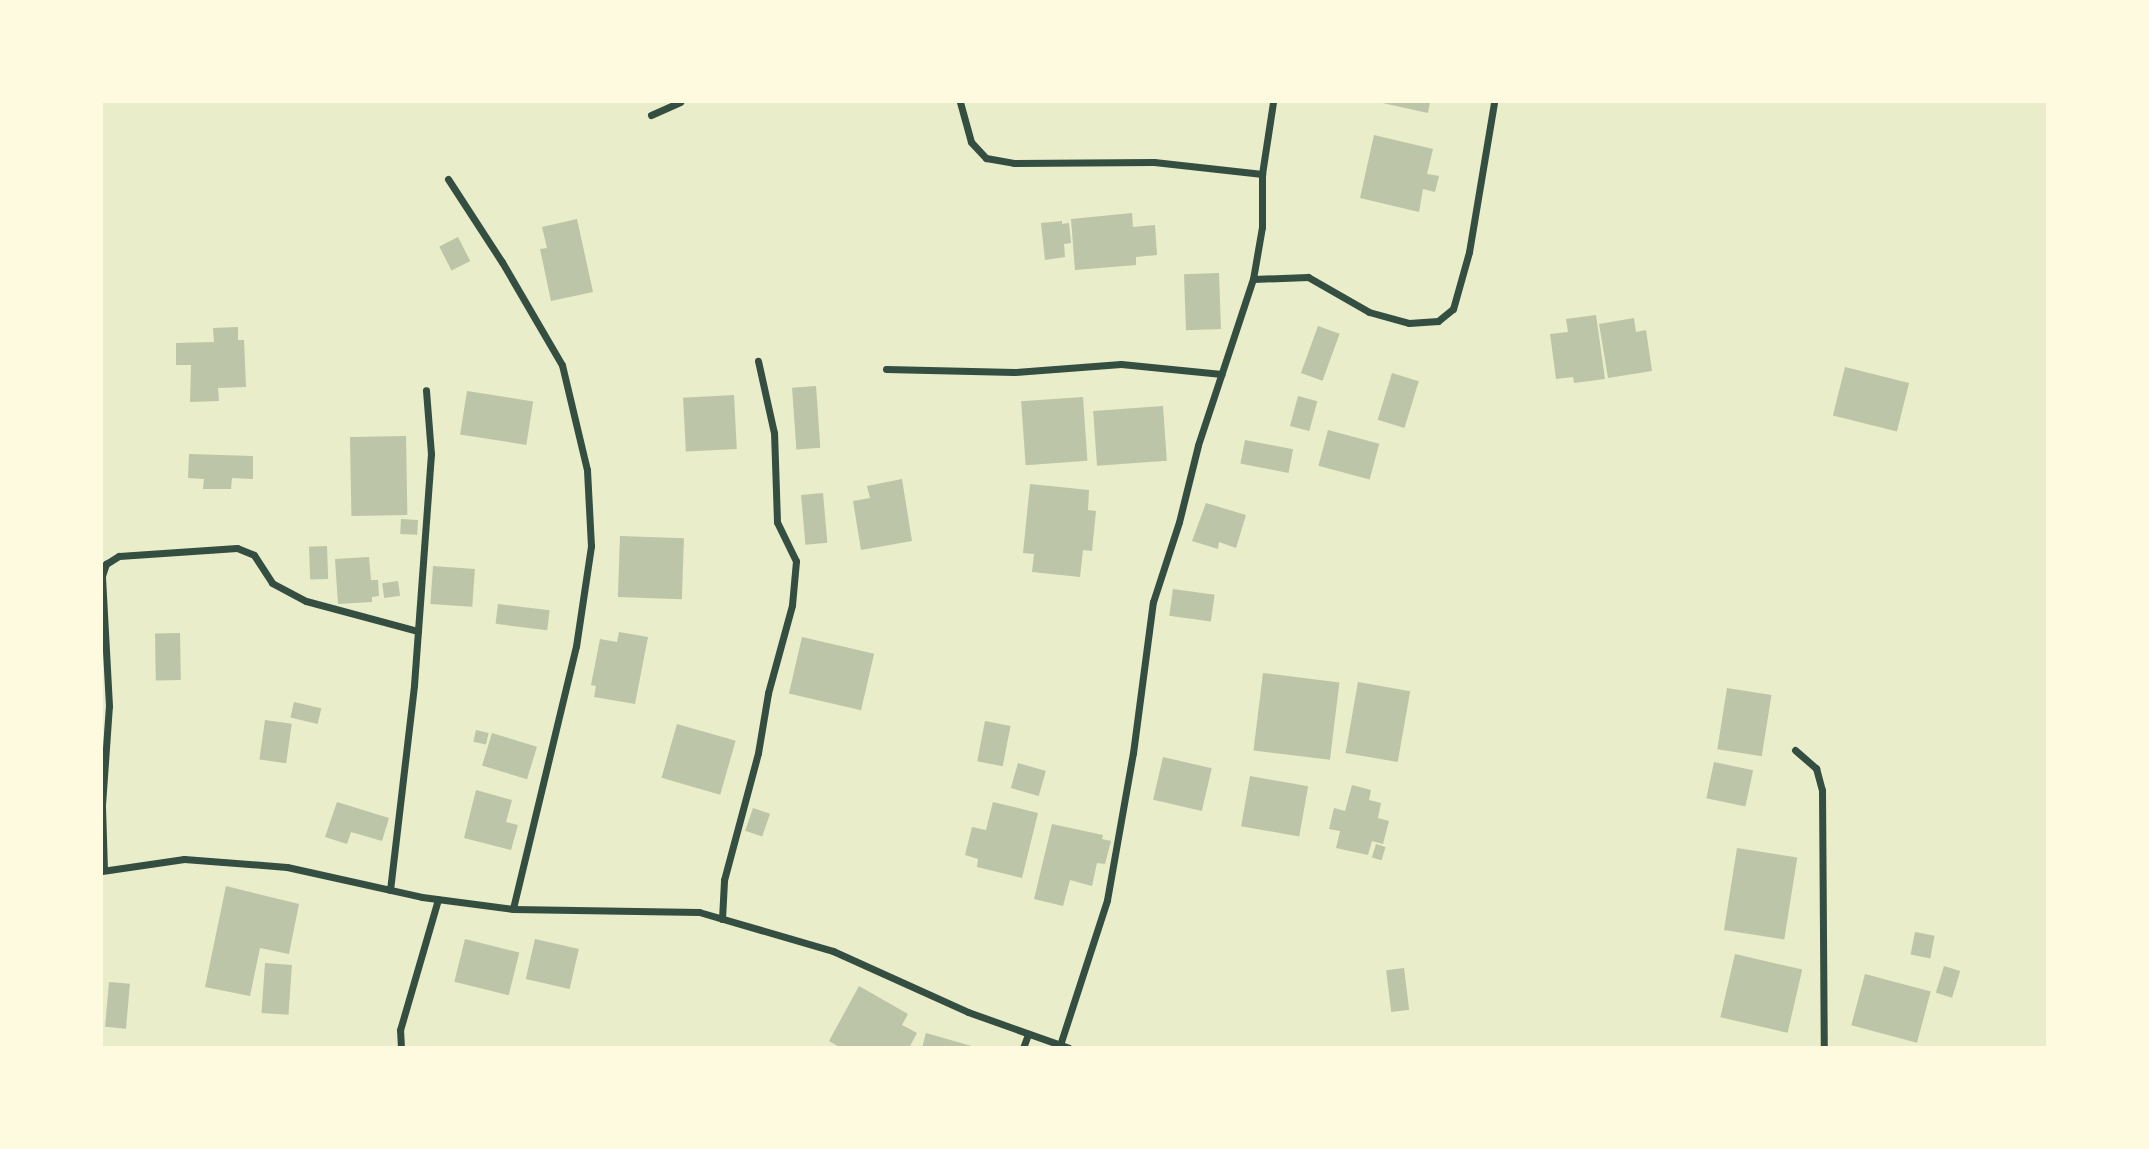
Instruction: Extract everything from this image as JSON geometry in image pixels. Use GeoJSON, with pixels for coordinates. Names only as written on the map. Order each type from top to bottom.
{"type":"FeatureCollection","features":[{"type":"Feature","properties":{"kind":"street"},"geometry":{"type":"LineString","coordinates":[[651,115],[680,102]]}},
{"type":"Feature","properties":{"kind":"street"},"geometry":{"type":"LineString","coordinates":[[960,102],[971,142],[986,158],[1014,163],[1154,162],[1262,174]]}},
{"type":"Feature","properties":{"kind":"street"},"geometry":{"type":"LineString","coordinates":[[1060,1045],[1107,900],[1133,753],[1153,602],[1253,279],[1262,227],[1262,174],[1273,102]]}},
{"type":"Feature","properties":{"kind":"street"},"geometry":{"type":"LineString","coordinates":[[1253,279],[1308,277],[1369,313],[1409,323],[1438,321],[1453,309],[1469,252],[1494,102]]}},
{"type":"Feature","properties":{"kind":"street"},"geometry":{"type":"LineString","coordinates":[[448,179],[502,262],[562,365],[587,470],[592,546],[576,646],[513,909]]}},
{"type":"Feature","properties":{"kind":"street"},"geometry":{"type":"LineString","coordinates":[[722,919],[724,880],[758,753],[768,693],[792,605],[796,561],[777,522],[774,432],[758,361]]}},
{"type":"Feature","properties":{"kind":"street"},"geometry":{"type":"LineString","coordinates":[[886,369],[1014,372],[1121,364],[1222,374]]}},
{"type":"Feature","properties":{"kind":"street"},"geometry":{"type":"LineString","coordinates":[[390,890],[418,631],[431,454],[426,390]]}},
{"type":"Feature","properties":{"kind":"street"},"geometry":{"type":"LineString","coordinates":[[418,631],[306,601],[272,583],[254,555],[237,548],[119,556],[106,564],[102,576],[109,706],[102,805],[103,870],[184,859],[287,867],[438,899],[513,909],[699,912],[833,951],[968,1012],[1069,1048]]}},
{"type":"Feature","properties":{"kind":"street"},"geometry":{"type":"LineString","coordinates":[[1795,750],[1816,768],[1822,790],[1824,1048]]}},
{"type":"Feature","properties":{"kind":"street"},"geometry":{"type":"LineString","coordinates":[[401,1048],[400,1030],[438,899]]}},
{"type":"Feature","properties":{"kind":"street"},"geometry":{"type":"LineString","coordinates":[[1023,1048],[1028,1034]]}},
{"type":"Feature","properties":{"kind":"building"},"geometry":{"type":"Polygon","coordinates":[[[1378,102],[1430,102],[1428,113],[1378,102]]]}},
{"type":"Feature","properties":{"kind":"building"},"geometry":{"type":"Polygon","coordinates":[[[1374,135],[1433,149],[1427,174],[1439,176],[1435,192],[1423,189],[1419,212],[1360,198],[1374,135]]]}},
{"type":"Feature","properties":{"kind":"building"},"geometry":{"type":"Polygon","coordinates":[[[1132,213],[1133,227],[1155,225],[1157,255],[1136,257],[1136,265],[1075,270],[1071,219],[1132,213]]]}},
{"type":"Feature","properties":{"kind":"building"},"geometry":{"type":"Polygon","coordinates":[[[577,219],[593,292],[551,301],[540,249],[547,248],[542,227],[577,219]]]}},
{"type":"Feature","properties":{"kind":"building"},"geometry":{"type":"Polygon","coordinates":[[[1062,221],[1062,224],[1069,223],[1071,243],[1064,244],[1065,257],[1045,260],[1041,223],[1062,221]]]}},
{"type":"Feature","properties":{"kind":"building"},"geometry":{"type":"Polygon","coordinates":[[[458,237],[470,261],[452,271],[439,247],[458,237]]]}},
{"type":"Feature","properties":{"kind":"building"},"geometry":{"type":"Polygon","coordinates":[[[1219,273],[1221,329],[1186,330],[1184,274],[1219,273]]]}},
{"type":"Feature","properties":{"kind":"building"},"geometry":{"type":"Polygon","coordinates":[[[1596,315],[1605,379],[1574,383],[1573,377],[1556,379],[1550,334],[1568,332],[1566,319],[1596,315]]]}},
{"type":"Feature","properties":{"kind":"building"},"geometry":{"type":"Polygon","coordinates":[[[1634,318],[1636,332],[1646,330],[1652,371],[1608,378],[1599,324],[1634,318]]]}},
{"type":"Feature","properties":{"kind":"building"},"geometry":{"type":"Polygon","coordinates":[[[1318,326],[1340,334],[1323,381],[1301,373],[1318,326]]]}},
{"type":"Feature","properties":{"kind":"building"},"geometry":{"type":"Polygon","coordinates":[[[238,327],[238,340],[244,340],[246,387],[218,388],[219,401],[190,402],[191,365],[176,365],[176,343],[214,342],[213,328],[238,327]]]}},
{"type":"Feature","properties":{"kind":"building"},"geometry":{"type":"Polygon","coordinates":[[[1845,367],[1909,383],[1897,431],[1833,416],[1845,367]]]}},
{"type":"Feature","properties":{"kind":"building"},"geometry":{"type":"Polygon","coordinates":[[[1392,373],[1419,381],[1404,428],[1378,420],[1392,373]]]}},
{"type":"Feature","properties":{"kind":"building"},"geometry":{"type":"Polygon","coordinates":[[[816,386],[820,448],[796,450],[792,388],[816,386]]]}},
{"type":"Feature","properties":{"kind":"building"},"geometry":{"type":"Polygon","coordinates":[[[467,391],[533,401],[526,445],[460,434],[467,391]]]}},
{"type":"Feature","properties":{"kind":"building"},"geometry":{"type":"Polygon","coordinates":[[[734,395],[737,449],[686,452],[683,398],[734,395]]]}},
{"type":"Feature","properties":{"kind":"building"},"geometry":{"type":"Polygon","coordinates":[[[1298,396],[1317,401],[1309,431],[1290,426],[1298,396]]]}},
{"type":"Feature","properties":{"kind":"building"},"geometry":{"type":"Polygon","coordinates":[[[1083,397],[1087,461],[1026,465],[1021,401],[1083,397]]]}},
{"type":"Feature","properties":{"kind":"building"},"geometry":{"type":"Polygon","coordinates":[[[1163,406],[1167,461],[1097,466],[1093,411],[1163,406]]]}},
{"type":"Feature","properties":{"kind":"building"},"geometry":{"type":"Polygon","coordinates":[[[1328,430],[1379,444],[1370,479],[1318,466],[1328,430]]]}},
{"type":"Feature","properties":{"kind":"building"},"geometry":{"type":"Polygon","coordinates":[[[406,436],[407,515],[351,516],[350,437],[406,436]]]}},
{"type":"Feature","properties":{"kind":"building"},"geometry":{"type":"Polygon","coordinates":[[[1245,440],[1293,449],[1289,473],[1240,464],[1245,440]]]}},
{"type":"Feature","properties":{"kind":"building"},"geometry":{"type":"Polygon","coordinates":[[[189,454],[253,456],[253,479],[232,478],[231,489],[203,489],[204,479],[188,478],[189,454]]]}},
{"type":"Feature","properties":{"kind":"building"},"geometry":{"type":"Polygon","coordinates":[[[902,479],[912,541],[861,550],[853,501],[870,498],[867,486],[902,479]]]}},
{"type":"Feature","properties":{"kind":"building"},"geometry":{"type":"Polygon","coordinates":[[[1030,484],[1089,490],[1088,510],[1096,511],[1092,551],[1083,550],[1080,577],[1032,572],[1034,554],[1023,553],[1030,484]]]}},
{"type":"Feature","properties":{"kind":"building"},"geometry":{"type":"Polygon","coordinates":[[[823,493],[827,543],[805,545],[801,495],[823,493]]]}},
{"type":"Feature","properties":{"kind":"building"},"geometry":{"type":"Polygon","coordinates":[[[1206,503],[1246,515],[1236,548],[1219,542],[1218,549],[1192,541],[1206,503]]]}},
{"type":"Feature","properties":{"kind":"building"},"geometry":{"type":"Polygon","coordinates":[[[401,519],[418,520],[417,535],[400,534],[401,519]]]}},
{"type":"Feature","properties":{"kind":"building"},"geometry":{"type":"Polygon","coordinates":[[[620,536],[684,538],[682,599],[618,597],[620,536]]]}},
{"type":"Feature","properties":{"kind":"building"},"geometry":{"type":"Polygon","coordinates":[[[327,546],[328,579],[310,580],[309,547],[327,546]]]}},
{"type":"Feature","properties":{"kind":"building"},"geometry":{"type":"Polygon","coordinates":[[[369,557],[371,580],[378,580],[379,596],[372,597],[372,602],[338,604],[335,559],[369,557]]]}},
{"type":"Feature","properties":{"kind":"building"},"geometry":{"type":"Polygon","coordinates":[[[433,566],[475,569],[472,607],[430,604],[433,566]]]}},
{"type":"Feature","properties":{"kind":"building"},"geometry":{"type":"Polygon","coordinates":[[[398,581],[400,596],[384,598],[382,583],[398,581]]]}},
{"type":"Feature","properties":{"kind":"building"},"geometry":{"type":"Polygon","coordinates":[[[1173,589],[1215,595],[1211,622],[1169,616],[1173,589]]]}},
{"type":"Feature","properties":{"kind":"building"},"geometry":{"type":"Polygon","coordinates":[[[498,604],[550,610],[547,630],[496,624],[498,604]]]}},
{"type":"Feature","properties":{"kind":"building"},"geometry":{"type":"Polygon","coordinates":[[[619,632],[648,637],[635,704],[594,697],[596,686],[591,685],[600,639],[617,642],[619,632]]]}},
{"type":"Feature","properties":{"kind":"building"},"geometry":{"type":"Polygon","coordinates":[[[155,633],[180,633],[181,680],[156,680],[155,633]]]}},
{"type":"Feature","properties":{"kind":"building"},"geometry":{"type":"Polygon","coordinates":[[[802,637],[874,654],[861,710],[789,694],[802,637]]]}},
{"type":"Feature","properties":{"kind":"building"},"geometry":{"type":"Polygon","coordinates":[[[1263,673],[1339,682],[1330,760],[1253,750],[1263,673]]]}},
{"type":"Feature","properties":{"kind":"building"},"geometry":{"type":"Polygon","coordinates":[[[1358,682],[1410,691],[1398,762],[1345,753],[1358,682]]]}},
{"type":"Feature","properties":{"kind":"building"},"geometry":{"type":"Polygon","coordinates":[[[1727,688],[1771,695],[1762,756],[1717,749],[1727,688]]]}},
{"type":"Feature","properties":{"kind":"building"},"geometry":{"type":"Polygon","coordinates":[[[294,702],[321,708],[318,724],[290,718],[294,702]]]}},
{"type":"Feature","properties":{"kind":"building"},"geometry":{"type":"Polygon","coordinates":[[[265,720],[292,724],[286,763],[259,760],[265,720]]]}},
{"type":"Feature","properties":{"kind":"building"},"geometry":{"type":"Polygon","coordinates":[[[985,721],[1011,726],[1003,766],[977,761],[985,721]]]}},
{"type":"Feature","properties":{"kind":"building"},"geometry":{"type":"Polygon","coordinates":[[[677,724],[736,741],[720,795],[662,778],[677,724]]]}},
{"type":"Feature","properties":{"kind":"building"},"geometry":{"type":"Polygon","coordinates":[[[476,730],[489,733],[486,745],[473,742],[476,730]]]}},
{"type":"Feature","properties":{"kind":"building"},"geometry":{"type":"Polygon","coordinates":[[[492,733],[537,747],[527,779],[482,766],[492,733]]]}},
{"type":"Feature","properties":{"kind":"building"},"geometry":{"type":"Polygon","coordinates":[[[1163,757],[1212,768],[1202,811],[1153,800],[1163,757]]]}},
{"type":"Feature","properties":{"kind":"building"},"geometry":{"type":"Polygon","coordinates":[[[1714,762],[1753,770],[1745,807],[1706,798],[1714,762]]]}},
{"type":"Feature","properties":{"kind":"building"},"geometry":{"type":"Polygon","coordinates":[[[1018,763],[1046,771],[1039,796],[1011,788],[1018,763]]]}},
{"type":"Feature","properties":{"kind":"building"},"geometry":{"type":"Polygon","coordinates":[[[1250,776],[1308,786],[1299,836],[1241,826],[1250,776]]]}},
{"type":"Feature","properties":{"kind":"building"},"geometry":{"type":"Polygon","coordinates":[[[1352,785],[1371,790],[1369,800],[1381,803],[1378,818],[1389,821],[1383,844],[1372,841],[1368,855],[1336,848],[1340,831],[1329,829],[1334,808],[1345,811],[1352,785]]]}},
{"type":"Feature","properties":{"kind":"building"},"geometry":{"type":"Polygon","coordinates":[[[476,790],[512,800],[506,822],[518,825],[511,850],[464,838],[476,790]]]}},
{"type":"Feature","properties":{"kind":"building"},"geometry":{"type":"Polygon","coordinates":[[[337,802],[389,818],[382,841],[351,832],[347,844],[325,837],[337,802]]]}},
{"type":"Feature","properties":{"kind":"building"},"geometry":{"type":"Polygon","coordinates":[[[993,802],[1038,813],[1022,878],[977,867],[978,859],[965,855],[972,827],[986,830],[993,802]]]}},
{"type":"Feature","properties":{"kind":"building"},"geometry":{"type":"Polygon","coordinates":[[[753,808],[770,814],[762,837],[745,831],[753,808]]]}},
{"type":"Feature","properties":{"kind":"building"},"geometry":{"type":"Polygon","coordinates":[[[1052,824],[1103,835],[1102,839],[1111,841],[1105,864],[1097,863],[1092,886],[1070,880],[1063,906],[1034,899],[1052,824]]]}},
{"type":"Feature","properties":{"kind":"building"},"geometry":{"type":"Polygon","coordinates":[[[1376,844],[1386,847],[1381,860],[1372,857],[1376,844]]]}},
{"type":"Feature","properties":{"kind":"building"},"geometry":{"type":"Polygon","coordinates":[[[1737,848],[1797,858],[1784,940],[1724,930],[1737,848]]]}},
{"type":"Feature","properties":{"kind":"building"},"geometry":{"type":"Polygon","coordinates":[[[226,886],[299,904],[289,954],[260,948],[250,996],[205,987],[226,886]]]}},
{"type":"Feature","properties":{"kind":"building"},"geometry":{"type":"Polygon","coordinates":[[[1915,932],[1935,936],[1930,958],[1911,955],[1915,932]]]}},
{"type":"Feature","properties":{"kind":"building"},"geometry":{"type":"Polygon","coordinates":[[[465,939],[519,953],[509,995],[454,982],[465,939]]]}},
{"type":"Feature","properties":{"kind":"building"},"geometry":{"type":"Polygon","coordinates":[[[535,939],[579,949],[570,989],[526,979],[535,939]]]}},
{"type":"Feature","properties":{"kind":"building"},"geometry":{"type":"Polygon","coordinates":[[[1735,954],[1802,970],[1788,1033],[1720,1017],[1735,954]]]}},
{"type":"Feature","properties":{"kind":"building"},"geometry":{"type":"Polygon","coordinates":[[[265,963],[292,965],[288,1015],[262,1013],[265,963]]]}},
{"type":"Feature","properties":{"kind":"building"},"geometry":{"type":"Polygon","coordinates":[[[1944,966],[1960,971],[1952,998],[1936,993],[1944,966]]]}},
{"type":"Feature","properties":{"kind":"building"},"geometry":{"type":"Polygon","coordinates":[[[1404,968],[1409,1010],[1391,1012],[1386,970],[1404,968]]]}},
{"type":"Feature","properties":{"kind":"building"},"geometry":{"type":"Polygon","coordinates":[[[1865,974],[1931,992],[1917,1043],[1851,1025],[1865,974]]]}},
{"type":"Feature","properties":{"kind":"building"},"geometry":{"type":"Polygon","coordinates":[[[109,982],[130,984],[126,1029],[105,1027],[109,982]]]}},
{"type":"Feature","properties":{"kind":"building"},"geometry":{"type":"Polygon","coordinates":[[[859,986],[908,1014],[902,1025],[917,1033],[909,1048],[841,1048],[829,1041],[859,986]]]}},
{"type":"Feature","properties":{"kind":"building"},"geometry":{"type":"Polygon","coordinates":[[[926,1033],[975,1047],[975,1048],[922,1048],[926,1033]]]}}]}
